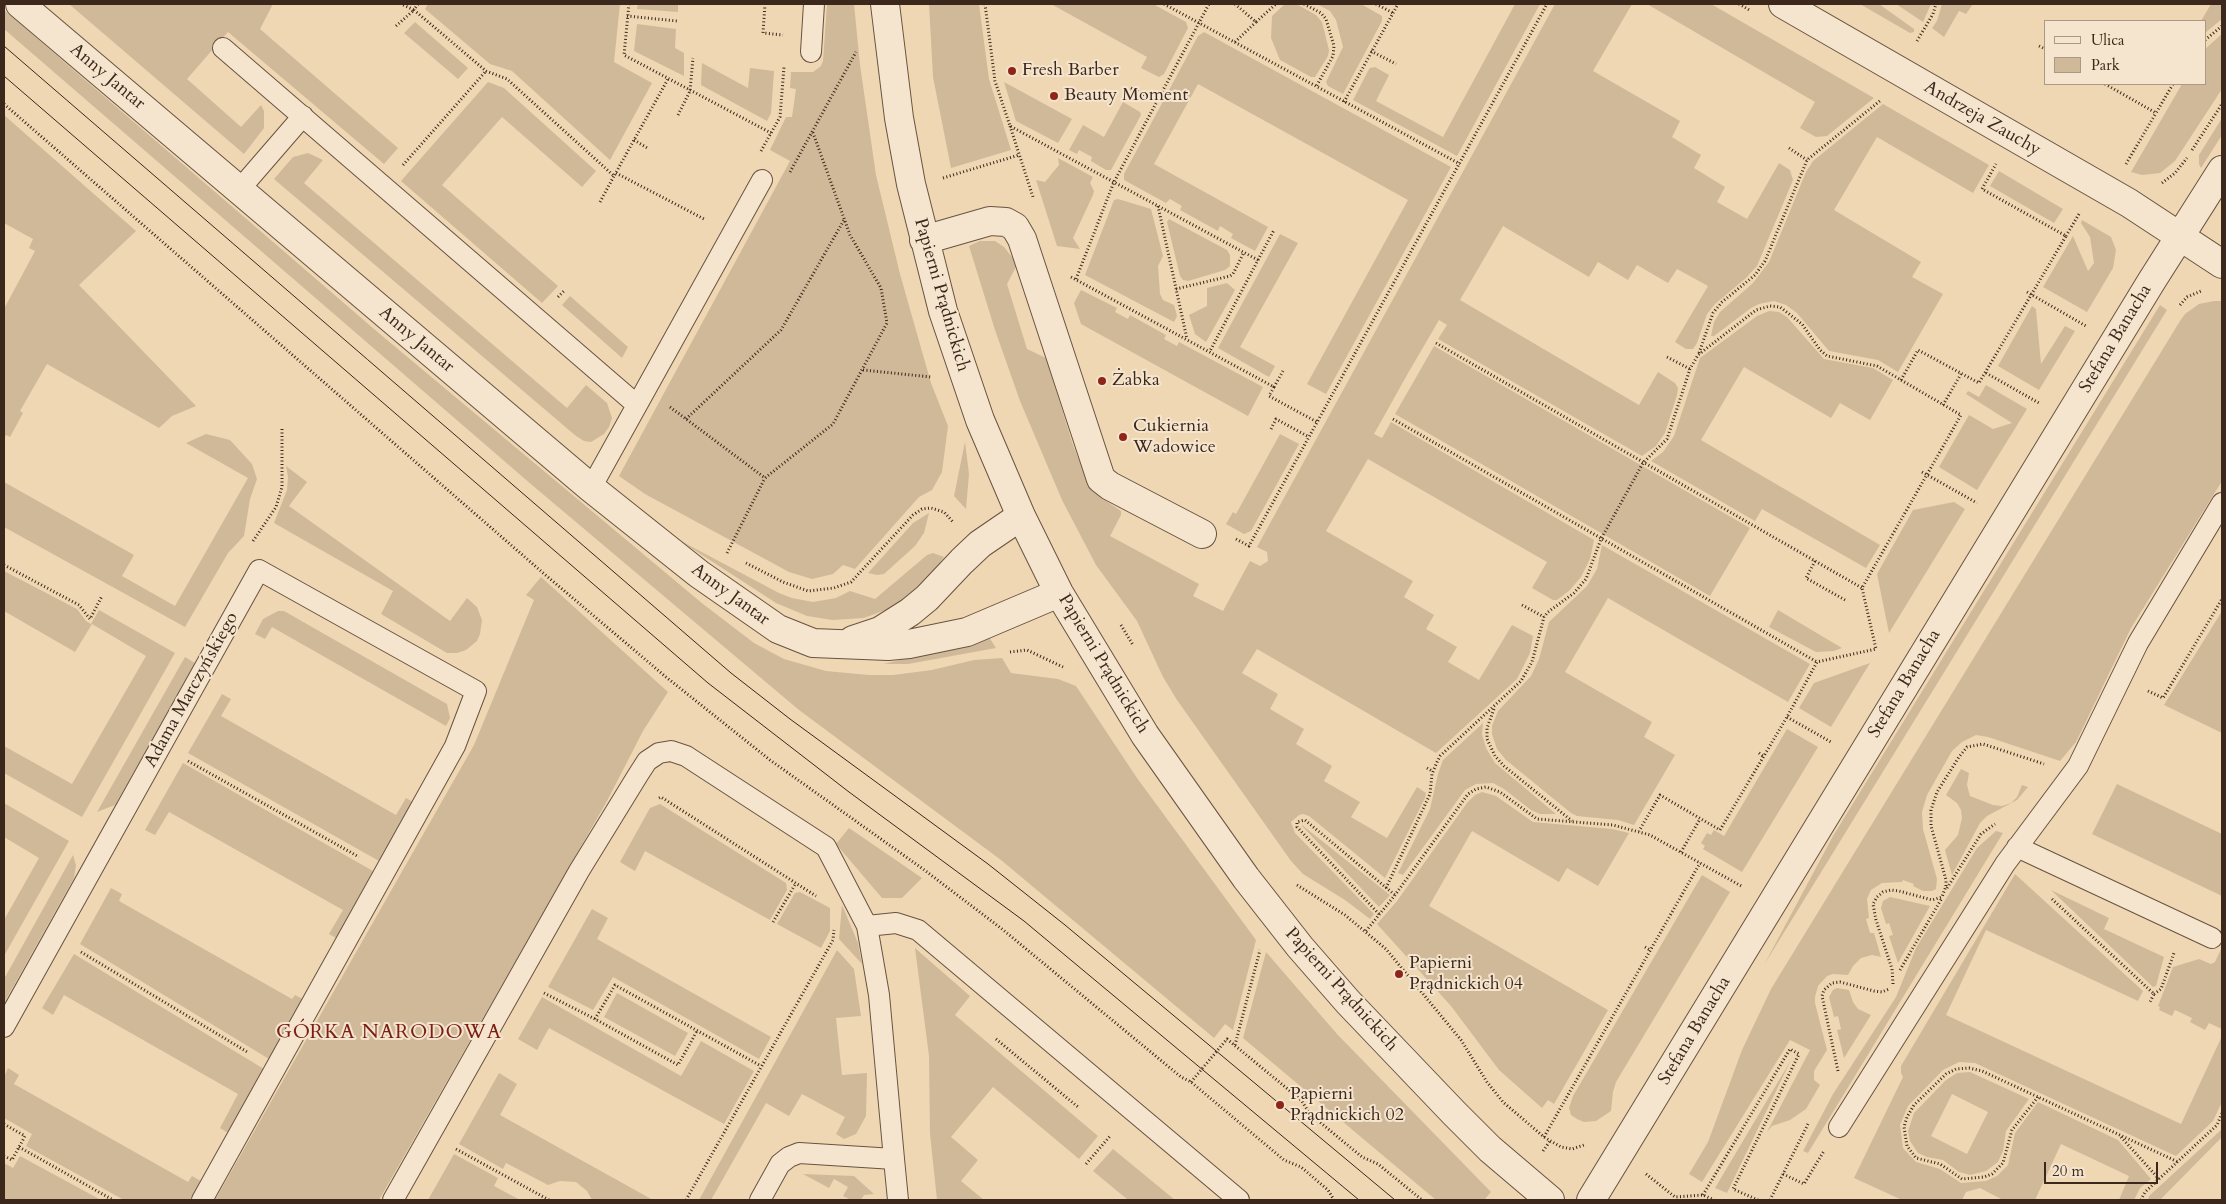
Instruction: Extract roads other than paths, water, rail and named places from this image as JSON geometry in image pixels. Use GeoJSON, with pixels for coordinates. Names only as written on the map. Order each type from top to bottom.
{"type":"FeatureCollection","features":[{"type":"Feature","properties":{"kind":"street","name":"Anny Jantar"},"geometry":{"type":"LineString","coordinates":[[20,4],[591,488],[698,574],[759,618],[796,638],[813,643],[888,646],[933,640],[967,632],[1059,593]]}},
{"type":"Feature","properties":{"kind":"street","name":"Papierni Prądnickich"},"geometry":{"type":"LineString","coordinates":[[886,4],[899,118],[911,184],[943,311],[962,372],[980,420],[1021,516],[1059,593],[1145,735],[1246,878],[1300,946],[1348,1002],[1454,1113],[1490,1149],[1550,1200]]}},
{"type":"Feature","properties":{"kind":"street","name":"Andrzeja Zauchy"},"geometry":{"type":"LineString","coordinates":[[1783,4],[2129,203],[2222,264]]}},
{"type":"Feature","properties":{"kind":"street","name":"Stefana Banacha"},"geometry":{"type":"LineString","coordinates":[[1591,1200],[2180,235],[2222,170]]}},
{"type":"Feature","properties":{"kind":"street"},"geometry":{"type":"LineString","coordinates":[[924,240],[996,221],[1006,222],[1018,230],[1099,474],[1110,486],[1202,534]]}},
{"type":"Feature","properties":{"kind":"street","name":"Anny Jantar"},"geometry":{"type":"LineString","coordinates":[[830,644],[871,635],[900,618],[928,598],[980,544],[1021,516]]}},
{"type":"Feature","properties":{"kind":"lane"},"geometry":{"type":"LineString","coordinates":[[811,52],[814,4]]}},
{"type":"Feature","properties":{"kind":"lane"},"geometry":{"type":"LineString","coordinates":[[223,48],[637,405]]}},
{"type":"Feature","properties":{"kind":"lane"},"geometry":{"type":"LineString","coordinates":[[239,190],[303,116]]}},
{"type":"Feature","properties":{"kind":"lane"},"geometry":{"type":"LineString","coordinates":[[591,488],[762,180]]}},
{"type":"Feature","properties":{"kind":"lane"},"geometry":{"type":"LineString","coordinates":[[1839,1127],[2017,847],[2073,774],[2134,650],[2222,503]]}},
{"type":"Feature","properties":{"kind":"lane","name":"Adama Marczyńskiego"},"geometry":{"type":"LineString","coordinates":[[4,1027],[260,570],[476,691],[456,746],[202,1200]]}},
{"type":"Feature","properties":{"kind":"lane"},"geometry":{"type":"LineString","coordinates":[[393,1200],[579,871],[638,774],[647,761],[659,753],[671,751],[686,756],[826,847],[867,926],[879,995],[898,1200]]}},
{"type":"Feature","properties":{"kind":"lane"},"geometry":{"type":"LineString","coordinates":[[2017,847],[2212,938]]}},
{"type":"Feature","properties":{"kind":"lane"},"geometry":{"type":"LineString","coordinates":[[867,926],[896,923],[918,930],[1239,1200]]}},
{"type":"Feature","properties":{"kind":"lane"},"geometry":{"type":"LineString","coordinates":[[760,1200],[780,1164],[789,1157],[799,1153],[894,1159]]}},
{"type":"Feature","properties":{"kind":"tram line"},"geometry":{"type":"LineString","coordinates":[[4,46],[731,673],[790,719],[988,864],[1065,925],[1395,1200]]}},
{"type":"Feature","properties":{"kind":"tram line"},"geometry":{"type":"LineString","coordinates":[[4,76],[708,683],[849,792],[1024,921],[1359,1200]]}},
{"type":"Feature","properties":{"kind":"place","name":"Fresh Barber"},"geometry":{"type":"Point","coordinates":[1012,71]}},
{"type":"Feature","properties":{"kind":"place","name":"Beauty Moment"},"geometry":{"type":"Point","coordinates":[1054,96]}},
{"type":"Feature","properties":{"kind":"place","name":"Żabka"},"geometry":{"type":"Point","coordinates":[1102,381]}},
{"type":"Feature","properties":{"kind":"place","name":"Cukiernia Wadowice"},"geometry":{"type":"Point","coordinates":[1123,437]}},
{"type":"Feature","properties":{"kind":"place","name":"Papierni Prądnickich 04"},"geometry":{"type":"Point","coordinates":[1399,974]}},
{"type":"Feature","properties":{"kind":"place","name":"Papierni Prądnickich 02"},"geometry":{"type":"Point","coordinates":[1280,1105]}},
{"type":"Feature","properties":{"kind":"district","name":"GÓRKA NARODOWA"},"geometry":{"type":"Point","coordinates":[389,1033]}}]}
